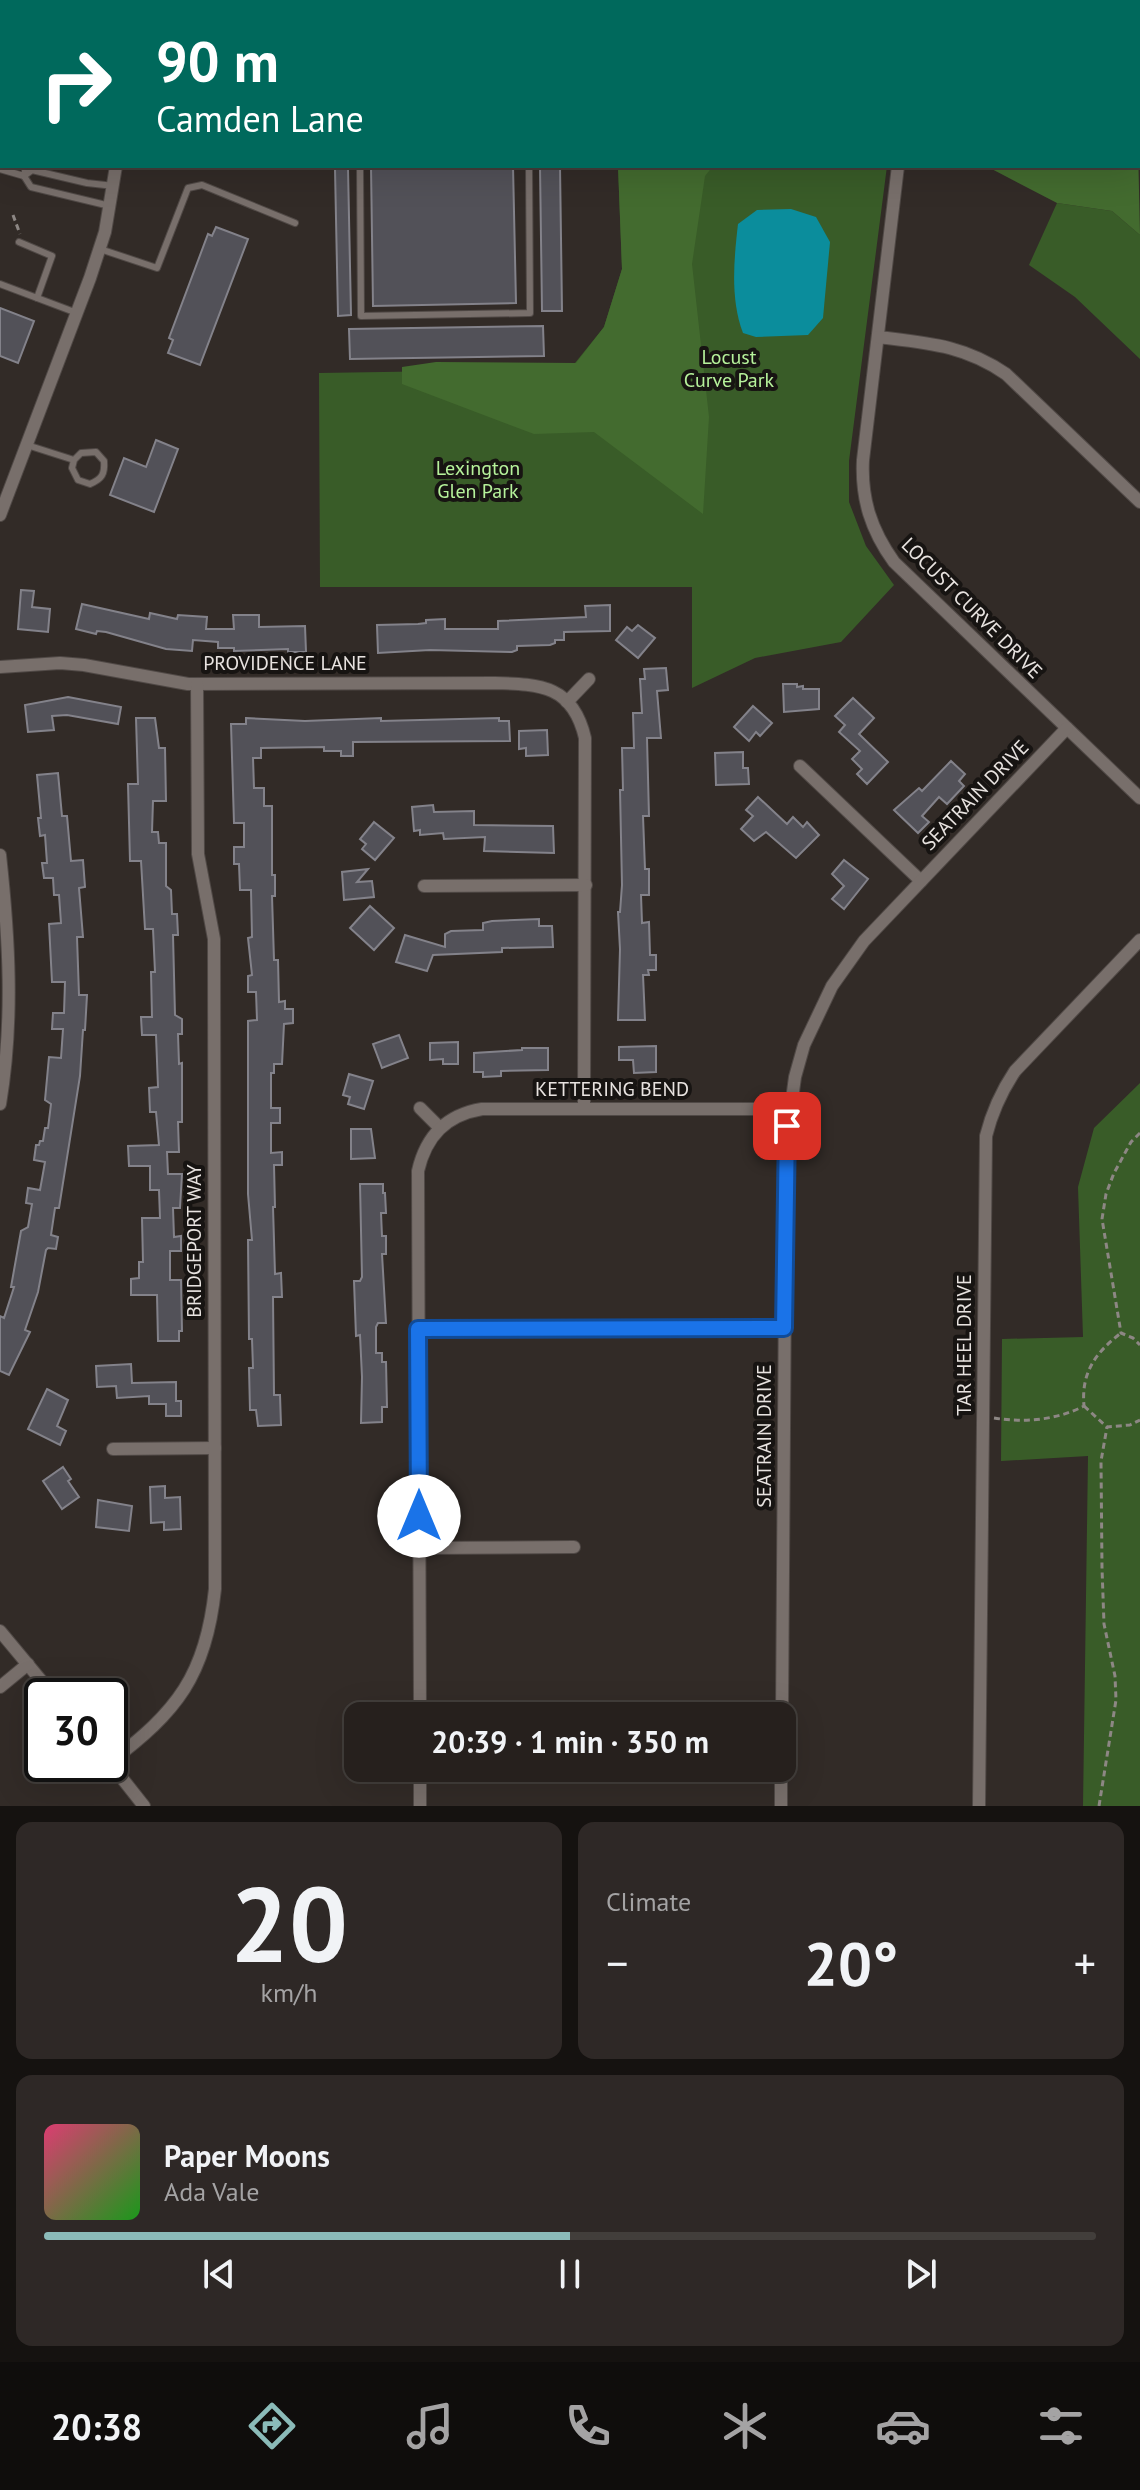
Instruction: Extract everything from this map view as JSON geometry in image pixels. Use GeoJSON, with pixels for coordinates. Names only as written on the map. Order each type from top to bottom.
{"type":"FeatureCollection","features":[{"type":"Feature","properties":{"kind":"street"},"geometry":{"type":"LineString","coordinates":[[0,512],[100,249],[111,206],[116,168]]}},
{"type":"Feature","properties":{"kind":"street","name":"LOCUST CURVE DRIVE"},"geometry":{"type":"LineString","coordinates":[[898,168],[862,481],[871,524],[894,562],[1140,798]]}},
{"type":"Feature","properties":{"kind":"street"},"geometry":{"type":"LineString","coordinates":[[878,337],[942,345],[988,362],[1006,374],[1140,502]]}},
{"type":"Feature","properties":{"kind":"street","name":"PROVIDENCE LANE"},"geometry":{"type":"LineString","coordinates":[[0,667],[60,663],[84,665],[163,681],[197,684],[530,684],[548,688],[567,702]]}},
{"type":"Feature","properties":{"kind":"street"},"geometry":{"type":"LineString","coordinates":[[584,1108],[585,738],[578,717],[567,702],[589,679]]}},
{"type":"Feature","properties":{"kind":"street","name":"BRIDGEPORT WAY"},"geometry":{"type":"LineString","coordinates":[[128,1749],[177,1703],[189,1683],[204,1649],[215,1589],[214,939],[198,854],[197,684]]}},
{"type":"Feature","properties":{"kind":"street","name":"SEATRAIN DRIVE"},"geometry":{"type":"LineString","coordinates":[[782,1702],[786,1144],[789,1109],[804,1045],[832,986],[864,941],[1067,728]]}},
{"type":"Feature","properties":{"kind":"street"},"geometry":{"type":"LineString","coordinates":[[800,766],[921,881]]}},
{"type":"Feature","properties":{"kind":"street"},"geometry":{"type":"LineString","coordinates":[[0,855],[5,981],[10,1021],[0,1104]]}},
{"type":"Feature","properties":{"kind":"street"},"geometry":{"type":"LineString","coordinates":[[424,886],[586,885]]}},
{"type":"Feature","properties":{"kind":"street","name":"TAR HEEL DRIVE"},"geometry":{"type":"LineString","coordinates":[[979,1806],[985,1154],[992,1113],[1015,1071],[1140,940]]}},
{"type":"Feature","properties":{"kind":"street"},"geometry":{"type":"LineString","coordinates":[[420,1108],[440,1128],[422,1154],[418,1171],[420,1702]]}},
{"type":"Feature","properties":{"kind":"street","name":"KETTERING BEND"},"geometry":{"type":"LineString","coordinates":[[440,1128],[453,1118],[482,1109],[789,1109]]}},
{"type":"Feature","properties":{"kind":"street"},"geometry":{"type":"LineString","coordinates":[[418,1329],[784,1328]]}},
{"type":"Feature","properties":{"kind":"street"},"geometry":{"type":"LineString","coordinates":[[113,1449],[215,1448]]}},
{"type":"Feature","properties":{"kind":"street"},"geometry":{"type":"LineString","coordinates":[[419,1548],[574,1547]]}},
{"type":"Feature","properties":{"kind":"street"},"geometry":{"type":"LineString","coordinates":[[0,1631],[39,1678]]}},
{"type":"Feature","properties":{"kind":"street"},"geometry":{"type":"LineString","coordinates":[[0,1687],[28,1664]]}},
{"type":"Feature","properties":{"kind":"street"},"geometry":{"type":"LineString","coordinates":[[125,1782],[144,1806]]}},
{"type":"Feature","properties":{"kind":"street"},"geometry":{"type":"LineString","coordinates":[[420,1782],[420,1806]]}},
{"type":"Feature","properties":{"kind":"street"},"geometry":{"type":"LineString","coordinates":[[781,1782],[781,1806]]}},
{"type":"Feature","properties":{"kind":"lane"},"geometry":{"type":"LineString","coordinates":[[24,176],[26,168]]}},
{"type":"Feature","properties":{"kind":"lane"},"geometry":{"type":"LineString","coordinates":[[360,168],[361,316],[530,313],[529,168]]}},
{"type":"Feature","properties":{"kind":"lane"},"geometry":{"type":"LineString","coordinates":[[0,169],[24,176],[31,187],[111,206]]}},
{"type":"Feature","properties":{"kind":"lane"},"geometry":{"type":"LineString","coordinates":[[24,176],[32,170],[114,186]]}},
{"type":"Feature","properties":{"kind":"lane"},"geometry":{"type":"LineString","coordinates":[[100,249],[157,268],[188,188],[202,185],[295,223]]}},
{"type":"Feature","properties":{"kind":"lane"},"geometry":{"type":"LineString","coordinates":[[19,242],[52,256],[37,298]]}},
{"type":"Feature","properties":{"kind":"lane"},"geometry":{"type":"LineString","coordinates":[[0,284],[77,313]]}},
{"type":"Feature","properties":{"kind":"lane"},"geometry":{"type":"LineString","coordinates":[[27,445],[74,460]]}},
{"type":"Feature","properties":{"kind":"lane"},"geometry":{"type":"LineString","coordinates":[[96,452],[104,461],[105,473],[99,481],[90,484],[78,480],[72,468],[74,460],[81,453],[96,452]]}},
{"type":"Feature","properties":{"kind":"path"},"geometry":{"type":"LineString","coordinates":[[13,215],[20,231],[19,242]]}},
{"type":"Feature","properties":{"kind":"path"},"geometry":{"type":"LineString","coordinates":[[1121,1333],[1102,1219],[1106,1194],[1114,1173],[1131,1142],[1140,1133]]}},
{"type":"Feature","properties":{"kind":"path"},"geometry":{"type":"LineString","coordinates":[[1121,1333],[1140,1345]]}},
{"type":"Feature","properties":{"kind":"path"},"geometry":{"type":"LineString","coordinates":[[1121,1333],[1104,1346],[1089,1365],[1083,1391],[1084,1406],[1107,1427],[1130,1425],[1140,1420]]}},
{"type":"Feature","properties":{"kind":"path"},"geometry":{"type":"LineString","coordinates":[[983,1416],[1001,1419],[1064,1417],[1084,1406]]}},
{"type":"Feature","properties":{"kind":"path"},"geometry":{"type":"LineString","coordinates":[[1099,1806],[1116,1700],[1115,1676],[1104,1624],[1102,1582],[1101,1461],[1107,1427]]}},
{"type":"Feature","properties":{"kind":"green space","name":"Locust Curve Park"},"geometry":{"type":"Polygon","coordinates":[[[618,168],[887,168],[849,461],[849,502],[866,546],[894,585],[841,642],[755,658],[692,688],[692,587],[320,587],[319,373],[512,370],[575,363],[604,327],[622,269],[618,168]]]}},
{"type":"Feature","properties":{"kind":"green space"},"geometry":{"type":"Polygon","coordinates":[[[618,168],[711,168],[705,176],[692,264],[709,417],[703,514],[594,432],[534,434],[402,384],[402,367],[436,362],[576,363],[604,327],[622,269],[618,168]]]}},
{"type":"Feature","properties":{"kind":"green space"},"geometry":{"type":"Polygon","coordinates":[[[990,168],[1139,168],[1140,235],[1112,211],[1057,203],[990,168]]]}},
{"type":"Feature","properties":{"kind":"green space"},"geometry":{"type":"Polygon","coordinates":[[[1057,203],[1112,211],[1140,235],[1140,359],[1075,297],[1029,265],[1057,203]]]}},
{"type":"Feature","properties":{"kind":"green space"},"geometry":{"type":"Polygon","coordinates":[[[1140,1083],[1140,1806],[1083,1806],[1088,1456],[1001,1461],[1002,1339],[1083,1337],[1078,1187],[1094,1128],[1140,1083]]]}},
{"type":"Feature","properties":{"kind":"water"},"geometry":{"type":"Polygon","coordinates":[[[791,209],[816,217],[830,242],[823,318],[808,335],[756,337],[743,333],[735,293],[738,224],[757,210],[791,209]]]}},
{"type":"Feature","properties":{"kind":"building"},"geometry":{"type":"Polygon","coordinates":[[[348,168],[351,315],[338,316],[335,169],[348,168]]]}},
{"type":"Feature","properties":{"kind":"building"},"geometry":{"type":"Polygon","coordinates":[[[371,168],[513,168],[516,303],[373,306],[371,168]]]}},
{"type":"Feature","properties":{"kind":"building"},"geometry":{"type":"Polygon","coordinates":[[[540,168],[560,168],[562,311],[542,311],[540,168]]]}},
{"type":"Feature","properties":{"kind":"building"},"geometry":{"type":"Polygon","coordinates":[[[216,227],[248,239],[200,365],[168,353],[173,340],[169,338],[208,234],[212,236],[216,227]]]}},
{"type":"Feature","properties":{"kind":"building"},"geometry":{"type":"Polygon","coordinates":[[[0,308],[34,321],[18,363],[0,356],[0,308]]]}},
{"type":"Feature","properties":{"kind":"building"},"geometry":{"type":"Polygon","coordinates":[[[543,326],[544,356],[350,359],[349,329],[543,326]]]}},
{"type":"Feature","properties":{"kind":"building"},"geometry":{"type":"Polygon","coordinates":[[[156,440],[178,449],[154,512],[110,495],[124,458],[146,467],[156,440]]]}},
{"type":"Feature","properties":{"kind":"building"},"geometry":{"type":"Polygon","coordinates":[[[21,590],[34,591],[32,607],[50,609],[48,632],[18,629],[21,590]]]}},
{"type":"Feature","properties":{"kind":"building"},"geometry":{"type":"Polygon","coordinates":[[[82,604],[149,619],[150,613],[177,619],[178,615],[207,617],[206,629],[234,629],[233,615],[259,615],[259,627],[305,626],[306,652],[288,652],[288,649],[234,651],[234,648],[218,648],[218,642],[193,640],[192,651],[166,649],[106,632],[97,631],[96,634],[76,629],[82,604]]]}},
{"type":"Feature","properties":{"kind":"building"},"geometry":{"type":"Polygon","coordinates":[[[610,605],[610,631],[564,632],[564,640],[555,640],[550,645],[517,646],[517,650],[512,652],[430,650],[378,653],[377,625],[418,624],[426,623],[426,620],[445,619],[445,629],[498,629],[498,621],[586,617],[585,606],[610,605]]]}},
{"type":"Feature","properties":{"kind":"building"},"geometry":{"type":"Polygon","coordinates":[[[638,625],[655,638],[638,658],[616,640],[627,627],[632,631],[638,625]]]}},
{"type":"Feature","properties":{"kind":"building"},"geometry":{"type":"Polygon","coordinates":[[[666,668],[668,690],[657,691],[661,738],[647,738],[649,816],[643,816],[649,895],[641,895],[642,923],[649,922],[650,955],[656,955],[656,970],[648,970],[649,975],[643,975],[645,1020],[618,1020],[622,748],[634,748],[633,713],[642,713],[640,679],[645,679],[644,669],[666,668]]]}},
{"type":"Feature","properties":{"kind":"building"},"geometry":{"type":"Polygon","coordinates":[[[783,684],[819,689],[819,709],[784,712],[783,684]]]}},
{"type":"Feature","properties":{"kind":"building"},"geometry":{"type":"Polygon","coordinates":[[[68,697],[121,707],[118,724],[67,715],[52,716],[54,730],[28,732],[25,705],[68,697]]]}},
{"type":"Feature","properties":{"kind":"building"},"geometry":{"type":"Polygon","coordinates":[[[853,698],[874,718],[859,734],[888,762],[867,784],[857,774],[862,769],[852,759],[860,751],[839,732],[845,725],[835,716],[853,698]]]}},
{"type":"Feature","properties":{"kind":"building"},"geometry":{"type":"Polygon","coordinates":[[[753,706],[772,723],[760,736],[756,732],[749,741],[734,727],[753,706]]]}},
{"type":"Feature","properties":{"kind":"building"},"geometry":{"type":"Polygon","coordinates":[[[136,718],[155,718],[159,748],[165,748],[166,801],[153,801],[152,832],[158,832],[159,843],[166,843],[166,886],[171,890],[172,914],[177,914],[178,935],[173,935],[175,1015],[182,1019],[182,1034],[178,1034],[179,1064],[182,1063],[182,1122],[178,1122],[179,1152],[167,1152],[168,1174],[182,1174],[180,1208],[173,1208],[174,1237],[181,1236],[181,1251],[170,1251],[170,1280],[181,1280],[182,1331],[179,1331],[179,1341],[158,1341],[157,1295],[131,1295],[131,1279],[139,1278],[139,1262],[143,1262],[142,1218],[160,1218],[159,1190],[150,1190],[150,1166],[129,1166],[128,1146],[159,1145],[156,1112],[150,1112],[149,1088],[158,1087],[156,1035],[142,1035],[141,1017],[152,1017],[151,972],[155,972],[153,929],[145,929],[141,861],[130,861],[128,784],[138,784],[136,718]]]}},
{"type":"Feature","properties":{"kind":"building"},"geometry":{"type":"Polygon","coordinates":[[[246,718],[305,721],[381,718],[381,721],[499,718],[499,721],[509,721],[510,741],[353,742],[353,756],[341,756],[341,751],[324,751],[324,747],[261,748],[261,758],[253,758],[254,788],[264,788],[264,806],[272,806],[274,960],[278,960],[279,1002],[285,1001],[285,1009],[293,1009],[293,1023],[284,1024],[282,1064],[274,1064],[274,1073],[271,1073],[271,1108],[280,1108],[280,1123],[271,1123],[271,1153],[282,1152],[282,1165],[274,1165],[273,1207],[275,1274],[281,1273],[282,1297],[273,1297],[274,1395],[280,1395],[281,1425],[258,1426],[256,1410],[250,1410],[249,1368],[253,1368],[252,1339],[249,1339],[248,1240],[252,1240],[248,1194],[248,1021],[257,1020],[256,992],[248,992],[248,976],[252,975],[248,938],[252,937],[251,890],[240,890],[239,864],[234,864],[234,847],[244,847],[244,823],[234,823],[231,724],[246,724],[246,718]]]}},
{"type":"Feature","properties":{"kind":"building"},"geometry":{"type":"Polygon","coordinates":[[[547,730],[548,755],[526,756],[526,748],[519,749],[519,731],[547,730]]]}},
{"type":"Feature","properties":{"kind":"building"},"geometry":{"type":"Polygon","coordinates":[[[743,752],[743,768],[748,768],[749,784],[716,785],[715,753],[743,752]]]}},
{"type":"Feature","properties":{"kind":"building"},"geometry":{"type":"Polygon","coordinates":[[[951,761],[965,774],[959,781],[964,786],[947,804],[939,797],[922,816],[929,822],[918,833],[894,810],[919,788],[922,791],[951,761]]]}},
{"type":"Feature","properties":{"kind":"building"},"geometry":{"type":"Polygon","coordinates":[[[58,773],[62,816],[67,816],[71,861],[83,860],[85,887],[79,888],[83,937],[77,937],[79,995],[87,995],[85,1030],[59,1208],[55,1208],[51,1235],[58,1237],[56,1249],[46,1250],[38,1292],[25,1330],[30,1332],[9,1375],[0,1371],[0,1316],[4,1318],[14,1287],[11,1287],[21,1231],[28,1227],[32,1204],[26,1203],[28,1188],[40,1190],[45,1162],[34,1160],[36,1145],[43,1141],[45,1128],[48,1128],[51,1104],[45,1100],[49,1057],[61,1058],[63,1029],[52,1029],[53,1013],[64,1013],[65,982],[52,982],[49,924],[61,923],[59,895],[54,895],[53,878],[44,878],[42,863],[47,863],[45,835],[40,836],[37,775],[58,773]]]}},
{"type":"Feature","properties":{"kind":"building"},"geometry":{"type":"Polygon","coordinates":[[[758,797],[787,824],[793,817],[803,827],[807,822],[819,835],[796,858],[766,832],[754,841],[741,829],[753,816],[746,810],[758,797]]]}},
{"type":"Feature","properties":{"kind":"building"},"geometry":{"type":"Polygon","coordinates":[[[433,805],[434,812],[474,811],[474,825],[553,826],[554,853],[484,851],[485,837],[444,839],[443,833],[420,835],[420,830],[414,831],[412,807],[433,805]]]}},
{"type":"Feature","properties":{"kind":"building"},"geometry":{"type":"Polygon","coordinates":[[[374,822],[394,838],[375,860],[362,849],[366,844],[360,839],[374,822]]]}},
{"type":"Feature","properties":{"kind":"building"},"geometry":{"type":"Polygon","coordinates":[[[844,860],[868,879],[844,909],[832,899],[844,886],[832,874],[844,860]]]}},
{"type":"Feature","properties":{"kind":"building"},"geometry":{"type":"Polygon","coordinates":[[[368,869],[357,882],[372,881],[374,897],[344,900],[342,872],[368,869]]]}},
{"type":"Feature","properties":{"kind":"building"},"geometry":{"type":"Polygon","coordinates":[[[370,906],[394,928],[374,950],[350,928],[370,906]]]}},
{"type":"Feature","properties":{"kind":"building"},"geometry":{"type":"Polygon","coordinates":[[[539,919],[539,926],[552,926],[553,947],[433,955],[427,971],[396,962],[405,935],[445,947],[445,934],[451,931],[483,930],[483,923],[492,921],[539,919]]]}},
{"type":"Feature","properties":{"kind":"building"},"geometry":{"type":"Polygon","coordinates":[[[399,1035],[408,1058],[382,1068],[373,1044],[399,1035]]]}},
{"type":"Feature","properties":{"kind":"building"},"geometry":{"type":"Polygon","coordinates":[[[458,1042],[458,1064],[443,1064],[443,1059],[430,1060],[430,1043],[458,1042]]]}},
{"type":"Feature","properties":{"kind":"building"},"geometry":{"type":"Polygon","coordinates":[[[656,1046],[656,1072],[634,1073],[633,1060],[619,1060],[619,1047],[656,1046]]]}},
{"type":"Feature","properties":{"kind":"building"},"geometry":{"type":"Polygon","coordinates":[[[548,1048],[548,1070],[501,1071],[501,1076],[483,1077],[483,1072],[474,1072],[474,1053],[548,1048]]]}},
{"type":"Feature","properties":{"kind":"building"},"geometry":{"type":"Polygon","coordinates":[[[349,1074],[373,1081],[364,1109],[348,1104],[350,1097],[343,1095],[349,1074]]]}},
{"type":"Feature","properties":{"kind":"building"},"geometry":{"type":"Polygon","coordinates":[[[351,1129],[371,1129],[375,1158],[351,1159],[351,1129]]]}},
{"type":"Feature","properties":{"kind":"building"},"geometry":{"type":"Polygon","coordinates":[[[360,1184],[383,1184],[385,1193],[386,1213],[381,1213],[382,1236],[386,1236],[386,1254],[382,1254],[386,1323],[378,1323],[376,1327],[376,1353],[382,1353],[382,1362],[386,1362],[387,1407],[382,1407],[382,1422],[361,1423],[360,1335],[356,1336],[354,1281],[360,1281],[362,1277],[360,1184]]]}},
{"type":"Feature","properties":{"kind":"building"},"geometry":{"type":"Polygon","coordinates":[[[131,1364],[132,1383],[176,1382],[176,1401],[181,1401],[181,1416],[166,1416],[166,1404],[149,1404],[149,1396],[117,1398],[116,1386],[97,1387],[96,1366],[131,1364]]]}},
{"type":"Feature","properties":{"kind":"building"},"geometry":{"type":"Polygon","coordinates":[[[47,1389],[68,1400],[57,1426],[66,1431],[60,1445],[28,1429],[47,1389]]]}},
{"type":"Feature","properties":{"kind":"building"},"geometry":{"type":"Polygon","coordinates":[[[63,1467],[79,1497],[62,1509],[43,1481],[63,1467]]]}},
{"type":"Feature","properties":{"kind":"building"},"geometry":{"type":"Polygon","coordinates":[[[165,1486],[165,1498],[180,1497],[181,1529],[164,1530],[164,1522],[151,1523],[150,1487],[165,1486]]]}},
{"type":"Feature","properties":{"kind":"building"},"geometry":{"type":"Polygon","coordinates":[[[98,1500],[132,1506],[129,1531],[96,1527],[98,1500]]]}},
{"type":"Feature","properties":{"kind":"route"},"geometry":{"type":"LineString","coordinates":[[419,1516],[418,1329],[784,1328],[787,1126]]}},
{"type":"Feature","properties":{"kind":"park label","name":"Lexington Glen Park"},"geometry":{"type":"Point","coordinates":[478,480]}}]}
